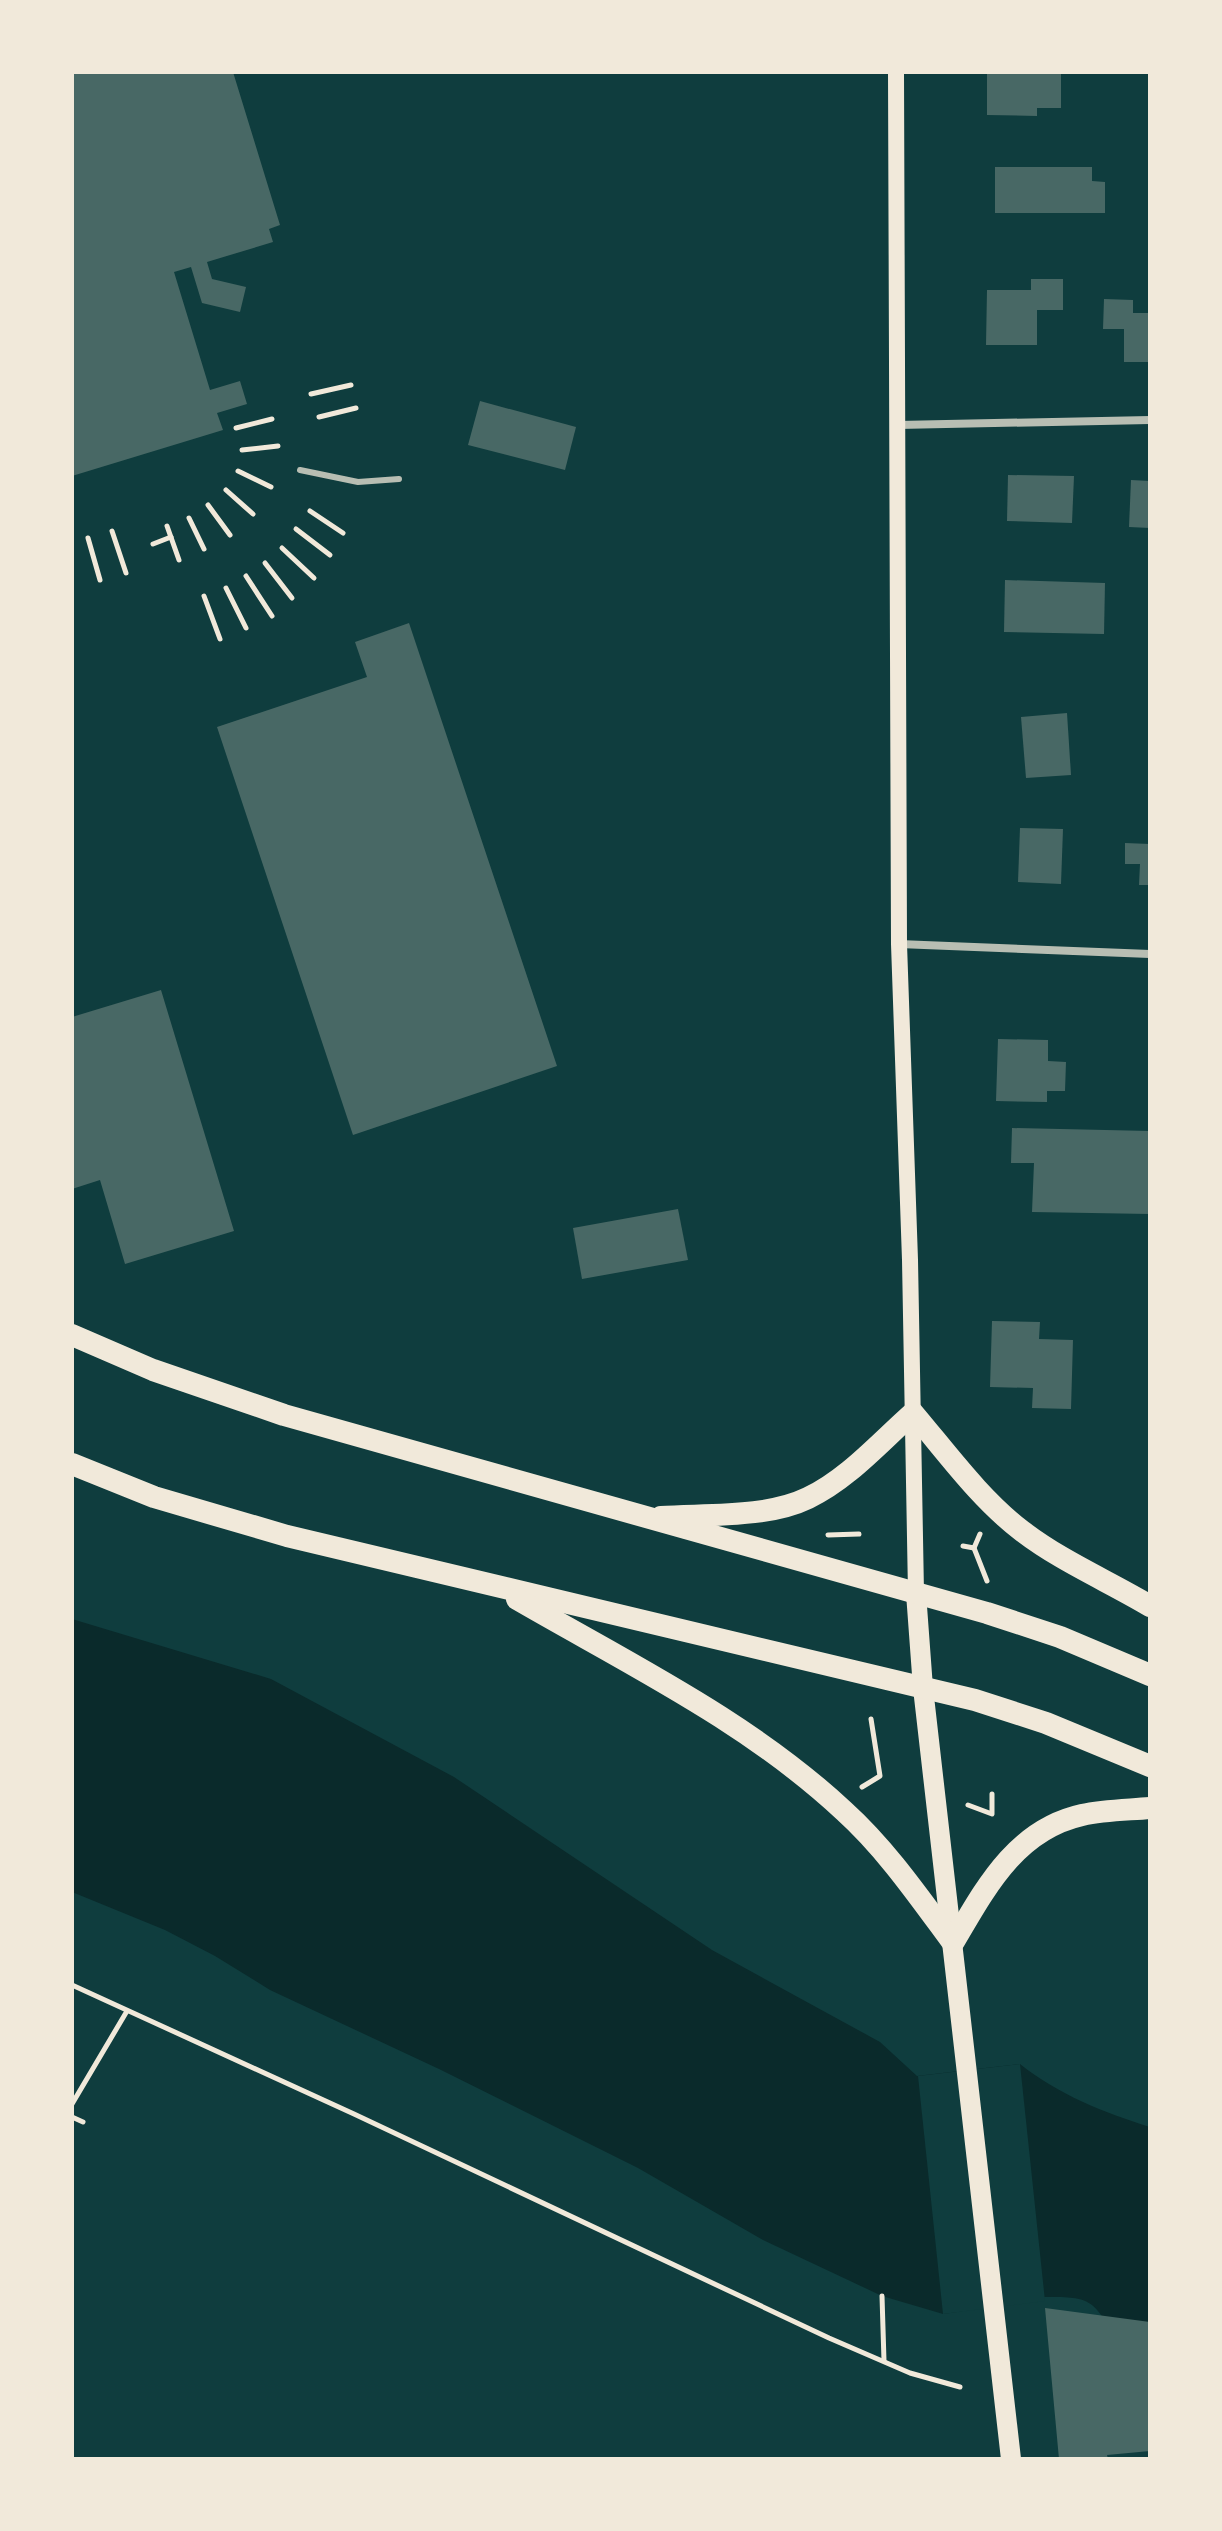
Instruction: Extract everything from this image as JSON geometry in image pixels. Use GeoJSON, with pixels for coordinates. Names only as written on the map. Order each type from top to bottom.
{"type":"FeatureCollection","features":[{"type":"Feature","properties":{"kind":"highway"},"geometry":{"type":"LineString","coordinates":[[72,1335],[153,1370],[271,1411],[916,1593],[1060,1637],[1150,1675]]}},
{"type":"Feature","properties":{"kind":"highway"},"geometry":{"type":"LineString","coordinates":[[644,1518],[761,1511],[798,1502],[832,1484],[913,1413],[974,1485],[1012,1523],[1047,1548],[1150,1606]]}},
{"type":"Feature","properties":{"kind":"highway"},"geometry":{"type":"LineString","coordinates":[[72,1464],[154,1497],[231,1521],[1024,1715],[1150,1766]]}},
{"type":"Feature","properties":{"kind":"highway"},"geometry":{"type":"LineString","coordinates":[[495,1587],[702,1707],[783,1759],[847,1813],[874,1841],[953,1943],[1004,1862],[1036,1834],[1080,1815],[1150,1808]]}},
{"type":"Feature","properties":{"kind":"main road"},"geometry":{"type":"LineString","coordinates":[[896,72],[899,944],[916,1593],[923,1688],[1011,2459]]}},
{"type":"Feature","properties":{"kind":"street"},"geometry":{"type":"LineString","coordinates":[[897,425],[1150,420]]}},
{"type":"Feature","properties":{"kind":"street"},"geometry":{"type":"LineString","coordinates":[[899,944],[1150,954]]}},
{"type":"Feature","properties":{"kind":"lane"},"geometry":{"type":"LineString","coordinates":[[300,470],[358,482],[399,479]]}},
{"type":"Feature","properties":{"kind":"path"},"geometry":{"type":"LineString","coordinates":[[311,394],[351,385]]}},
{"type":"Feature","properties":{"kind":"path"},"geometry":{"type":"LineString","coordinates":[[319,417],[356,408]]}},
{"type":"Feature","properties":{"kind":"path"},"geometry":{"type":"LineString","coordinates":[[236,428],[272,419]]}},
{"type":"Feature","properties":{"kind":"path"},"geometry":{"type":"LineString","coordinates":[[242,450],[278,446]]}},
{"type":"Feature","properties":{"kind":"path"},"geometry":{"type":"LineString","coordinates":[[238,471],[271,487]]}},
{"type":"Feature","properties":{"kind":"path"},"geometry":{"type":"LineString","coordinates":[[226,490],[253,514]]}},
{"type":"Feature","properties":{"kind":"path"},"geometry":{"type":"LineString","coordinates":[[208,505],[230,535]]}},
{"type":"Feature","properties":{"kind":"path"},"geometry":{"type":"LineString","coordinates":[[310,511],[343,533]]}},
{"type":"Feature","properties":{"kind":"path"},"geometry":{"type":"LineString","coordinates":[[189,518],[204,549]]}},
{"type":"Feature","properties":{"kind":"path"},"geometry":{"type":"LineString","coordinates":[[167,526],[179,560]]}},
{"type":"Feature","properties":{"kind":"path"},"geometry":{"type":"LineString","coordinates":[[296,529],[330,555]]}},
{"type":"Feature","properties":{"kind":"path"},"geometry":{"type":"LineString","coordinates":[[112,531],[126,573]]}},
{"type":"Feature","properties":{"kind":"path"},"geometry":{"type":"LineString","coordinates":[[153,544],[171,537]]}},
{"type":"Feature","properties":{"kind":"path"},"geometry":{"type":"LineString","coordinates":[[88,538],[100,580]]}},
{"type":"Feature","properties":{"kind":"path"},"geometry":{"type":"LineString","coordinates":[[282,548],[314,578]]}},
{"type":"Feature","properties":{"kind":"path"},"geometry":{"type":"LineString","coordinates":[[265,563],[292,598]]}},
{"type":"Feature","properties":{"kind":"path"},"geometry":{"type":"LineString","coordinates":[[246,576],[272,616]]}},
{"type":"Feature","properties":{"kind":"path"},"geometry":{"type":"LineString","coordinates":[[226,588],[246,628]]}},
{"type":"Feature","properties":{"kind":"path"},"geometry":{"type":"LineString","coordinates":[[204,596],[220,639]]}},
{"type":"Feature","properties":{"kind":"path"},"geometry":{"type":"LineString","coordinates":[[984,1522],[974,1548],[988,1591]]}},
{"type":"Feature","properties":{"kind":"path"},"geometry":{"type":"LineString","coordinates":[[816,1536],[859,1534]]}},
{"type":"Feature","properties":{"kind":"path"},"geometry":{"type":"LineString","coordinates":[[963,1546],[974,1548]]}},
{"type":"Feature","properties":{"kind":"path"},"geometry":{"type":"LineString","coordinates":[[871,1719],[880,1776]]}},
{"type":"Feature","properties":{"kind":"path"},"geometry":{"type":"LineString","coordinates":[[855,1790],[880,1776],[888,1779]]}},
{"type":"Feature","properties":{"kind":"path"},"geometry":{"type":"LineString","coordinates":[[968,1805],[992,1814],[992,1794]]}},
{"type":"Feature","properties":{"kind":"path"},"geometry":{"type":"LineString","coordinates":[[72,1985],[814,2331],[937,2382],[960,2387]]}},
{"type":"Feature","properties":{"kind":"path"},"geometry":{"type":"LineString","coordinates":[[72,2104],[127,2011]]}},
{"type":"Feature","properties":{"kind":"path"},"geometry":{"type":"LineString","coordinates":[[72,2117],[83,2122]]}},
{"type":"Feature","properties":{"kind":"path"},"geometry":{"type":"LineString","coordinates":[[882,2296],[884,2361]]}},
{"type":"Feature","properties":{"kind":"water"},"geometry":{"type":"Polygon","coordinates":[[[72,1619],[271,1679],[454,1777],[712,1950],[880,2042],[917,2076],[1020,2064],[1082,2102],[1150,2127],[1150,2343],[1116,2338],[1101,2314],[1080,2299],[1042,2297],[943,2314],[882,2296],[763,2240],[638,2168],[439,2069],[270,1990],[165,1930],[72,1892],[72,1619]]]}},
{"type":"Feature","properties":{"kind":"pier"},"geometry":{"type":"Polygon","coordinates":[[[1020,2064],[1045,2301],[943,2314],[918,2076],[1020,2064]]]}},
{"type":"Feature","properties":{"kind":"building"},"geometry":{"type":"Polygon","coordinates":[[[72,72],[233,72],[280,225],[269,229],[273,242],[207,262],[212,279],[246,287],[240,312],[202,303],[191,267],[174,272],[210,390],[240,381],[247,404],[217,413],[223,430],[72,476],[72,72]]]}},
{"type":"Feature","properties":{"kind":"building"},"geometry":{"type":"Polygon","coordinates":[[[987,72],[1061,72],[1061,108],[1037,108],[1037,116],[987,115],[987,72]]]}},
{"type":"Feature","properties":{"kind":"building"},"geometry":{"type":"Polygon","coordinates":[[[995,167],[1092,167],[1092,181],[1105,182],[1105,213],[995,213],[995,167]]]}},
{"type":"Feature","properties":{"kind":"building"},"geometry":{"type":"Polygon","coordinates":[[[1031,279],[1063,279],[1063,310],[1037,310],[1037,345],[986,345],[987,290],[1031,290],[1031,279]]]}},
{"type":"Feature","properties":{"kind":"building"},"geometry":{"type":"Polygon","coordinates":[[[1104,299],[1133,300],[1133,313],[1150,313],[1150,362],[1124,362],[1124,329],[1103,329],[1104,299]]]}},
{"type":"Feature","properties":{"kind":"building"},"geometry":{"type":"Polygon","coordinates":[[[480,401],[576,427],[565,470],[468,445],[480,401]]]}},
{"type":"Feature","properties":{"kind":"building"},"geometry":{"type":"Polygon","coordinates":[[[1008,475],[1074,476],[1072,523],[1007,521],[1008,475]]]}},
{"type":"Feature","properties":{"kind":"building"},"geometry":{"type":"Polygon","coordinates":[[[1131,480],[1150,481],[1150,528],[1129,527],[1131,480]]]}},
{"type":"Feature","properties":{"kind":"building"},"geometry":{"type":"Polygon","coordinates":[[[1005,580],[1105,583],[1104,634],[1004,632],[1005,580]]]}},
{"type":"Feature","properties":{"kind":"building"},"geometry":{"type":"Polygon","coordinates":[[[409,623],[557,1066],[353,1135],[217,727],[367,677],[355,642],[409,623]]]}},
{"type":"Feature","properties":{"kind":"building"},"geometry":{"type":"Polygon","coordinates":[[[1067,713],[1071,775],[1026,778],[1021,717],[1067,713]]]}},
{"type":"Feature","properties":{"kind":"building"},"geometry":{"type":"Polygon","coordinates":[[[1020,828],[1063,829],[1061,884],[1018,882],[1020,828]]]}},
{"type":"Feature","properties":{"kind":"building"},"geometry":{"type":"Polygon","coordinates":[[[1125,843],[1150,844],[1150,885],[1139,885],[1140,864],[1125,864],[1125,843]]]}},
{"type":"Feature","properties":{"kind":"building"},"geometry":{"type":"Polygon","coordinates":[[[161,990],[234,1231],[125,1264],[100,1180],[72,1189],[72,1017],[161,990]]]}},
{"type":"Feature","properties":{"kind":"building"},"geometry":{"type":"Polygon","coordinates":[[[998,1039],[1048,1040],[1048,1061],[1066,1062],[1065,1091],[1047,1091],[1047,1102],[996,1101],[998,1039]]]}},
{"type":"Feature","properties":{"kind":"building"},"geometry":{"type":"Polygon","coordinates":[[[1012,1128],[1150,1131],[1150,1214],[1032,1212],[1034,1163],[1011,1163],[1012,1128]]]}},
{"type":"Feature","properties":{"kind":"building"},"geometry":{"type":"Polygon","coordinates":[[[678,1209],[688,1260],[582,1279],[573,1228],[678,1209]]]}},
{"type":"Feature","properties":{"kind":"building"},"geometry":{"type":"Polygon","coordinates":[[[992,1321],[1040,1322],[1039,1339],[1073,1340],[1071,1409],[1032,1408],[1033,1388],[990,1387],[992,1321]]]}},
{"type":"Feature","properties":{"kind":"building"},"geometry":{"type":"Polygon","coordinates":[[[1045,2308],[1150,2322],[1150,2451],[1107,2455],[1108,2459],[1059,2459],[1045,2308]]]}}]}
